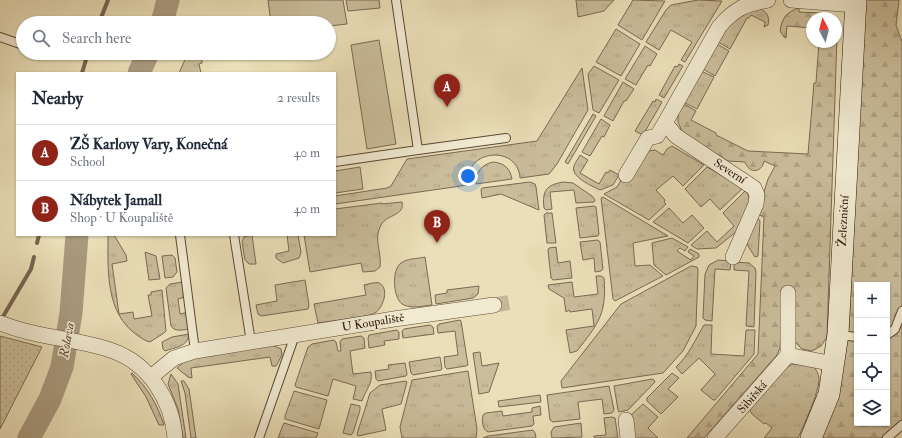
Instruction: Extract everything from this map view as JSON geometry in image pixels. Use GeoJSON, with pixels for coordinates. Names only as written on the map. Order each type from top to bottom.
{"type":"FeatureCollection","features":[{"type":"Feature","properties":{"kind":"street"},"geometry":{"type":"LineString","coordinates":[[626,175],[648,138],[657,136],[719,27],[728,16],[746,4],[768,0]]}},
{"type":"Feature","properties":{"kind":"street"},"geometry":{"type":"LineString","coordinates":[[791,0],[856,2]]}},
{"type":"Feature","properties":{"kind":"street","name":"Železniční"},"geometry":{"type":"LineString","coordinates":[[811,438],[829,394],[834,364],[848,336],[856,2]]}},
{"type":"Feature","properties":{"kind":"street","name":"Severní"},"geometry":{"type":"LineString","coordinates":[[665,123],[676,136],[746,181],[754,188],[757,195],[756,204],[733,258]]}},
{"type":"Feature","properties":{"kind":"street"},"geometry":{"type":"LineString","coordinates":[[788,293],[788,355],[834,364]]}},
{"type":"Feature","properties":{"kind":"street","name":"U Koupaliště"},"geometry":{"type":"LineString","coordinates":[[151,377],[174,358],[195,351],[494,305]]}},
{"type":"Feature","properties":{"kind":"street"},"geometry":{"type":"LineString","coordinates":[[2,324],[40,336],[86,344],[113,351],[134,362],[151,377],[159,388],[172,418],[175,438]]}},
{"type":"Feature","properties":{"kind":"street","name":"Sibiřská"},"geometry":{"type":"LineString","coordinates":[[715,438],[788,355]]}},
{"type":"Feature","properties":{"kind":"street"},"geometry":{"type":"LineString","coordinates":[[626,420],[628,438]]}},
{"type":"Feature","properties":{"kind":"lane"},"geometry":{"type":"LineString","coordinates":[[396,0],[418,150]]}},
{"type":"Feature","properties":{"kind":"lane"},"geometry":{"type":"LineString","coordinates":[[0,37],[16,43]]}},
{"type":"Feature","properties":{"kind":"lane"},"geometry":{"type":"LineString","coordinates":[[336,162],[506,138]]}},
{"type":"Feature","properties":{"kind":"lane"},"geometry":{"type":"LineString","coordinates":[[180,236],[195,351]]}},
{"type":"Feature","properties":{"kind":"lane"},"geometry":{"type":"LineString","coordinates":[[234,236],[252,342]]}},
{"type":"Feature","properties":{"kind":"lane"},"geometry":{"type":"LineString","coordinates":[[890,332],[895,329],[902,311]]}},
{"type":"Feature","properties":{"kind":"lane"},"geometry":{"type":"LineString","coordinates":[[259,438],[295,335]]}},
{"type":"Feature","properties":{"kind":"lane"},"geometry":{"type":"LineString","coordinates":[[887,438],[902,425]]}},
{"type":"Feature","properties":{"kind":"green space"},"geometry":{"type":"Polygon","coordinates":[[[268,0],[343,0],[347,24],[336,25],[336,16],[270,16],[268,0]]]}},
{"type":"Feature","properties":{"kind":"green space"},"geometry":{"type":"Polygon","coordinates":[[[346,0],[379,0],[380,8],[348,11],[346,0]]]}},
{"type":"Feature","properties":{"kind":"green space"},"geometry":{"type":"Polygon","coordinates":[[[576,0],[614,0],[604,11],[578,17],[576,0]]]}},
{"type":"Feature","properties":{"kind":"green space"},"geometry":{"type":"Polygon","coordinates":[[[633,0],[665,1],[642,40],[618,25],[633,0]]]}},
{"type":"Feature","properties":{"kind":"green space"},"geometry":{"type":"Polygon","coordinates":[[[698,0],[722,1],[685,62],[681,60],[692,42],[671,30],[659,50],[646,42],[666,10],[671,5],[698,0]]]}},
{"type":"Feature","properties":{"kind":"green space"},"geometry":{"type":"Polygon","coordinates":[[[865,0],[899,0],[896,25],[902,42],[902,420],[881,438],[820,438],[849,327],[865,0]]]}},
{"type":"Feature","properties":{"kind":"green space"},"geometry":{"type":"Polygon","coordinates":[[[799,8],[799,12],[806,12],[806,28],[787,26],[786,38],[780,31],[783,19],[791,11],[799,8]]]}},
{"type":"Feature","properties":{"kind":"green space"},"geometry":{"type":"Polygon","coordinates":[[[760,9],[767,15],[769,20],[768,25],[764,27],[765,22],[751,15],[747,18],[730,49],[718,42],[730,25],[735,21],[746,13],[760,9]]]}},
{"type":"Feature","properties":{"kind":"green space"},"geometry":{"type":"Polygon","coordinates":[[[616,29],[640,44],[621,76],[596,62],[616,29]]]}},
{"type":"Feature","properties":{"kind":"green space"},"geometry":{"type":"Polygon","coordinates":[[[379,40],[396,144],[367,149],[351,45],[379,40]]]}},
{"type":"Feature","properties":{"kind":"green space"},"geometry":{"type":"Polygon","coordinates":[[[717,44],[729,51],[715,76],[703,69],[717,44]]]}},
{"type":"Feature","properties":{"kind":"green space"},"geometry":{"type":"Polygon","coordinates":[[[645,46],[657,54],[650,66],[648,65],[636,85],[625,79],[645,46]]]}},
{"type":"Feature","properties":{"kind":"green space"},"geometry":{"type":"Polygon","coordinates":[[[819,48],[837,48],[827,337],[821,346],[812,351],[802,349],[794,341],[783,291],[780,348],[777,355],[704,438],[687,438],[758,354],[764,217],[757,214],[768,179],[775,166],[764,161],[761,168],[758,170],[752,170],[749,169],[745,162],[728,161],[685,135],[678,122],[678,114],[682,103],[696,111],[691,120],[716,133],[716,135],[748,151],[808,154],[814,83],[816,83],[819,48]]]}},
{"type":"Feature","properties":{"kind":"green space"},"geometry":{"type":"Polygon","coordinates":[[[185,60],[202,60],[202,63],[199,64],[201,72],[179,72],[185,60]]]}},
{"type":"Feature","properties":{"kind":"green space"},"geometry":{"type":"Polygon","coordinates":[[[679,64],[683,66],[664,98],[659,95],[675,66],[677,67],[679,64]]]}},
{"type":"Feature","properties":{"kind":"green space"},"geometry":{"type":"Polygon","coordinates":[[[594,66],[619,80],[599,113],[593,110],[588,74],[594,66]]]}},
{"type":"Feature","properties":{"kind":"green space"},"geometry":{"type":"Polygon","coordinates":[[[582,68],[588,110],[557,164],[549,174],[520,178],[517,167],[510,160],[501,156],[491,155],[482,158],[474,164],[469,173],[468,185],[336,204],[336,196],[387,188],[391,186],[407,159],[537,141],[582,68]]]}},
{"type":"Feature","properties":{"kind":"green space"},"geometry":{"type":"Polygon","coordinates":[[[701,71],[714,77],[697,109],[683,102],[701,71]]]}},
{"type":"Feature","properties":{"kind":"green space"},"geometry":{"type":"Polygon","coordinates":[[[623,82],[634,89],[626,101],[624,101],[613,121],[604,116],[623,82]]]}},
{"type":"Feature","properties":{"kind":"green space"},"geometry":{"type":"Polygon","coordinates":[[[656,99],[662,102],[643,135],[635,131],[653,101],[655,102],[656,99]]]}},
{"type":"Feature","properties":{"kind":"green space"},"geometry":{"type":"Polygon","coordinates":[[[593,114],[596,116],[568,164],[565,162],[593,114]]]}},
{"type":"Feature","properties":{"kind":"green space"},"geometry":{"type":"Polygon","coordinates":[[[601,119],[610,125],[604,137],[602,136],[590,156],[582,152],[601,119]]]}},
{"type":"Feature","properties":{"kind":"green space"},"geometry":{"type":"Polygon","coordinates":[[[672,146],[704,165],[683,186],[673,176],[656,190],[665,200],[664,202],[666,204],[649,220],[604,194],[617,187],[623,177],[649,151],[655,150],[663,155],[667,149],[672,146]]]}},
{"type":"Feature","properties":{"kind":"green space"},"geometry":{"type":"Polygon","coordinates":[[[580,155],[588,160],[580,173],[599,184],[606,172],[608,173],[610,170],[619,175],[613,185],[600,190],[587,184],[578,177],[575,174],[574,165],[580,155]]]}},
{"type":"Feature","properties":{"kind":"green space"},"geometry":{"type":"Polygon","coordinates":[[[493,162],[506,167],[510,172],[512,179],[476,184],[478,173],[482,167],[493,162]]]}},
{"type":"Feature","properties":{"kind":"green space"},"geometry":{"type":"Polygon","coordinates":[[[360,167],[363,189],[336,193],[336,171],[360,167]]]}},
{"type":"Feature","properties":{"kind":"green space"},"geometry":{"type":"Polygon","coordinates":[[[707,167],[743,188],[720,210],[710,199],[701,207],[685,189],[707,167]]]}},
{"type":"Feature","properties":{"kind":"green space"},"geometry":{"type":"Polygon","coordinates":[[[530,182],[535,184],[536,187],[539,210],[501,194],[482,198],[482,188],[530,182]]]}},
{"type":"Feature","properties":{"kind":"green space"},"geometry":{"type":"Polygon","coordinates":[[[557,183],[573,183],[592,196],[595,200],[594,202],[576,203],[574,190],[550,192],[552,209],[546,210],[544,208],[544,197],[546,190],[557,183]]]}},
{"type":"Feature","properties":{"kind":"green space"},"geometry":{"type":"Polygon","coordinates":[[[745,191],[748,194],[750,202],[737,231],[716,248],[697,249],[691,245],[707,231],[717,242],[734,226],[723,213],[745,191]]]}},
{"type":"Feature","properties":{"kind":"green space"},"geometry":{"type":"Polygon","coordinates":[[[603,197],[668,236],[633,243],[635,266],[650,265],[663,276],[615,301],[613,299],[601,198],[603,197]]]}},
{"type":"Feature","properties":{"kind":"green space"},"geometry":{"type":"Polygon","coordinates":[[[402,202],[401,210],[384,221],[379,230],[378,240],[380,267],[375,271],[363,272],[361,263],[310,272],[304,236],[336,236],[336,209],[402,202]]]}},
{"type":"Feature","properties":{"kind":"green space"},"geometry":{"type":"Polygon","coordinates":[[[596,207],[599,234],[598,236],[580,238],[576,208],[596,207]]]}},
{"type":"Feature","properties":{"kind":"green space"},"geometry":{"type":"Polygon","coordinates":[[[669,208],[683,223],[692,215],[704,228],[688,243],[653,222],[669,208]]]}},
{"type":"Feature","properties":{"kind":"green space"},"geometry":{"type":"Polygon","coordinates":[[[546,213],[552,213],[556,243],[547,243],[544,215],[546,213]]]}},
{"type":"Feature","properties":{"kind":"green space"},"geometry":{"type":"Polygon","coordinates":[[[756,216],[760,221],[758,256],[755,257],[745,241],[756,216]]]}},
{"type":"Feature","properties":{"kind":"green space"},"geometry":{"type":"Polygon","coordinates":[[[108,236],[115,236],[126,255],[127,261],[112,264],[119,314],[133,312],[134,319],[152,316],[148,295],[151,295],[151,292],[162,290],[166,331],[164,333],[150,342],[140,337],[127,326],[119,315],[110,290],[108,236]]]}},
{"type":"Feature","properties":{"kind":"green space"},"geometry":{"type":"Polygon","coordinates":[[[252,236],[256,264],[249,264],[245,260],[242,242],[244,237],[252,236]]]}},
{"type":"Feature","properties":{"kind":"green space"},"geometry":{"type":"Polygon","coordinates":[[[287,236],[298,236],[301,252],[299,258],[283,263],[276,258],[276,254],[289,251],[287,236]]]}},
{"type":"Feature","properties":{"kind":"green space"},"geometry":{"type":"Polygon","coordinates":[[[672,238],[688,247],[685,251],[680,248],[677,251],[691,260],[694,256],[688,252],[690,249],[699,254],[699,257],[666,275],[654,265],[652,243],[672,238]]]}},
{"type":"Feature","properties":{"kind":"green space"},"geometry":{"type":"Polygon","coordinates":[[[598,240],[600,242],[603,269],[595,272],[594,258],[583,260],[580,242],[598,240]]]}},
{"type":"Feature","properties":{"kind":"green space"},"geometry":{"type":"Polygon","coordinates":[[[556,247],[558,263],[570,261],[572,278],[553,280],[551,278],[548,250],[549,248],[556,247]]]}},
{"type":"Feature","properties":{"kind":"green space"},"geometry":{"type":"Polygon","coordinates":[[[145,252],[156,256],[160,279],[149,280],[145,252]]]}},
{"type":"Feature","properties":{"kind":"green space"},"geometry":{"type":"Polygon","coordinates":[[[172,255],[175,258],[177,272],[173,277],[165,278],[162,256],[172,255]]]}},
{"type":"Feature","properties":{"kind":"green space"},"geometry":{"type":"Polygon","coordinates":[[[425,257],[432,305],[414,307],[404,305],[397,298],[396,292],[395,278],[398,267],[401,263],[407,260],[425,257]]]}},
{"type":"Feature","properties":{"kind":"green space"},"geometry":{"type":"Polygon","coordinates":[[[718,260],[731,261],[730,270],[715,269],[712,321],[705,320],[703,318],[705,274],[709,265],[718,260]]]}},
{"type":"Feature","properties":{"kind":"green space"},"geometry":{"type":"Polygon","coordinates":[[[734,262],[749,263],[755,268],[754,327],[746,326],[749,271],[734,270],[734,262]]]}},
{"type":"Feature","properties":{"kind":"green space"},"geometry":{"type":"Polygon","coordinates":[[[691,266],[697,267],[698,270],[696,326],[683,351],[663,373],[562,388],[561,381],[621,304],[691,266]]]}},
{"type":"Feature","properties":{"kind":"green space"},"geometry":{"type":"Polygon","coordinates":[[[596,276],[601,276],[604,278],[604,301],[600,318],[596,326],[577,351],[570,353],[566,330],[594,326],[592,309],[570,312],[569,310],[566,312],[564,298],[549,289],[548,285],[572,282],[574,297],[598,294],[596,276]]]}},
{"type":"Feature","properties":{"kind":"green space"},"geometry":{"type":"Polygon","coordinates":[[[305,280],[309,305],[308,309],[261,316],[258,314],[256,305],[277,301],[275,285],[305,280]]]}},
{"type":"Feature","properties":{"kind":"green space"},"geometry":{"type":"Polygon","coordinates":[[[183,282],[185,297],[178,299],[180,314],[188,312],[189,329],[179,330],[171,326],[166,288],[170,284],[183,282]]]}},
{"type":"Feature","properties":{"kind":"green space"},"geometry":{"type":"Polygon","coordinates":[[[378,283],[382,286],[385,293],[381,307],[375,313],[318,323],[314,304],[366,295],[364,285],[378,283]]]}},
{"type":"Feature","properties":{"kind":"green space"},"geometry":{"type":"Polygon","coordinates":[[[479,286],[478,294],[473,298],[436,304],[435,295],[447,293],[447,290],[479,286]]]}},
{"type":"Feature","properties":{"kind":"green space"},"geometry":{"type":"Polygon","coordinates":[[[460,320],[468,365],[447,369],[445,367],[444,357],[458,355],[455,331],[438,333],[437,326],[439,324],[460,320]]]}},
{"type":"Feature","properties":{"kind":"green space"},"geometry":{"type":"Polygon","coordinates":[[[430,325],[433,327],[434,334],[403,338],[402,331],[404,329],[430,325]]]}},
{"type":"Feature","properties":{"kind":"green space"},"geometry":{"type":"Polygon","coordinates":[[[704,325],[712,325],[711,354],[744,356],[746,330],[755,330],[754,354],[715,400],[701,390],[715,374],[699,358],[682,374],[676,367],[688,352],[704,325]]]}},
{"type":"Feature","properties":{"kind":"green space"},"geometry":{"type":"Polygon","coordinates":[[[397,330],[399,332],[399,339],[384,341],[385,345],[369,348],[369,335],[397,330]]]}},
{"type":"Feature","properties":{"kind":"green space"},"geometry":{"type":"Polygon","coordinates":[[[189,334],[184,344],[165,351],[163,349],[162,342],[172,337],[189,334]]]}},
{"type":"Feature","properties":{"kind":"green space"},"geometry":{"type":"Polygon","coordinates":[[[0,336],[42,347],[0,429],[0,336]]]}},
{"type":"Feature","properties":{"kind":"green space"},"geometry":{"type":"Polygon","coordinates":[[[361,336],[364,338],[365,348],[350,351],[353,374],[371,372],[370,384],[362,401],[353,399],[356,386],[333,379],[328,396],[296,387],[295,385],[308,347],[312,344],[334,340],[338,351],[341,351],[340,342],[342,339],[361,336]]]}},
{"type":"Feature","properties":{"kind":"green space"},"geometry":{"type":"Polygon","coordinates":[[[272,345],[281,349],[282,355],[276,366],[272,366],[270,357],[191,368],[192,378],[188,377],[177,368],[185,361],[191,359],[272,345]]]}},
{"type":"Feature","properties":{"kind":"green space"},"geometry":{"type":"Polygon","coordinates":[[[480,352],[482,366],[499,363],[489,392],[479,394],[473,353],[480,352]]]}},
{"type":"Feature","properties":{"kind":"green space"},"geometry":{"type":"Polygon","coordinates":[[[440,357],[441,370],[413,375],[411,373],[409,362],[440,357]]]}},
{"type":"Feature","properties":{"kind":"green space"},"geometry":{"type":"Polygon","coordinates":[[[405,363],[406,376],[378,381],[376,379],[375,371],[389,369],[388,365],[405,363]]]}},
{"type":"Feature","properties":{"kind":"green space"},"geometry":{"type":"Polygon","coordinates":[[[793,364],[812,366],[815,368],[819,379],[817,391],[804,426],[798,438],[764,438],[772,428],[766,423],[764,424],[752,414],[749,409],[782,370],[793,364]]]}},
{"type":"Feature","properties":{"kind":"green space"},"geometry":{"type":"Polygon","coordinates":[[[468,371],[477,429],[476,438],[402,438],[400,427],[412,380],[468,371]]]}},
{"type":"Feature","properties":{"kind":"green space"},"geometry":{"type":"Polygon","coordinates":[[[132,373],[143,384],[151,397],[164,425],[159,425],[146,397],[131,374],[132,373]]]}},
{"type":"Feature","properties":{"kind":"green space"},"geometry":{"type":"Polygon","coordinates":[[[672,373],[679,378],[668,389],[678,397],[661,414],[647,401],[647,398],[672,373]]]}},
{"type":"Feature","properties":{"kind":"green space"},"geometry":{"type":"Polygon","coordinates":[[[171,374],[178,384],[186,438],[183,438],[178,409],[168,384],[171,374]]]}},
{"type":"Feature","properties":{"kind":"green space"},"geometry":{"type":"Polygon","coordinates":[[[652,379],[655,382],[628,410],[619,412],[614,386],[652,379]]]}},
{"type":"Feature","properties":{"kind":"green space"},"geometry":{"type":"Polygon","coordinates":[[[181,381],[184,381],[189,389],[196,438],[191,438],[185,393],[181,381]]]}},
{"type":"Feature","properties":{"kind":"green space"},"geometry":{"type":"Polygon","coordinates":[[[406,381],[401,404],[382,409],[386,430],[358,436],[357,434],[370,393],[380,385],[406,381]]]}},
{"type":"Feature","properties":{"kind":"green space"},"geometry":{"type":"Polygon","coordinates":[[[609,386],[614,410],[612,413],[604,414],[602,399],[578,402],[580,419],[553,422],[550,420],[547,395],[609,386]]]}},
{"type":"Feature","properties":{"kind":"green space"},"geometry":{"type":"Polygon","coordinates":[[[294,391],[327,400],[319,429],[285,419],[294,391]]]}},
{"type":"Feature","properties":{"kind":"green space"},"geometry":{"type":"Polygon","coordinates":[[[540,395],[541,402],[499,407],[498,401],[540,395]]]}},
{"type":"Feature","properties":{"kind":"green space"},"geometry":{"type":"Polygon","coordinates":[[[351,404],[360,406],[360,410],[353,433],[351,435],[343,433],[351,404]]]}},
{"type":"Feature","properties":{"kind":"green space"},"geometry":{"type":"Polygon","coordinates":[[[643,404],[658,417],[648,428],[658,438],[633,438],[631,415],[643,404]]]}},
{"type":"Feature","properties":{"kind":"green space"},"geometry":{"type":"Polygon","coordinates":[[[540,406],[541,415],[533,416],[534,424],[532,426],[488,432],[484,427],[483,415],[486,413],[502,411],[503,416],[532,412],[532,408],[540,406]]]}},
{"type":"Feature","properties":{"kind":"green space"},"geometry":{"type":"Polygon","coordinates":[[[604,418],[615,418],[618,438],[594,438],[594,436],[606,435],[604,418]]]}},
{"type":"Feature","properties":{"kind":"green space"},"geometry":{"type":"Polygon","coordinates":[[[284,423],[318,433],[316,438],[278,438],[284,423]]]}},
{"type":"Feature","properties":{"kind":"green space"},"geometry":{"type":"Polygon","coordinates":[[[581,423],[582,437],[552,438],[551,432],[554,427],[581,423]]]}},
{"type":"Feature","properties":{"kind":"green space"},"geometry":{"type":"Polygon","coordinates":[[[533,430],[536,438],[483,438],[488,436],[533,430]]]}},
{"type":"Feature","properties":{"kind":"waterway"},"geometry":{"type":"LineString","coordinates":[[102,16],[108,0]]}},
{"type":"Feature","properties":{"kind":"waterway","name":"Rolava"},"geometry":{"type":"LineString","coordinates":[[164,16],[168,0]]}},
{"type":"Feature","properties":{"kind":"waterway"},"geometry":{"type":"LineString","coordinates":[[82,72],[86,60]]}},
{"type":"Feature","properties":{"kind":"waterway","name":"Rolava"},"geometry":{"type":"LineString","coordinates":[[139,72],[145,60]]}},
{"type":"Feature","properties":{"kind":"waterway"},"geometry":{"type":"LineString","coordinates":[[37,243],[39,236]]}},
{"type":"Feature","properties":{"kind":"waterway","name":"Rolava"},"geometry":{"type":"LineString","coordinates":[[29,438],[50,399],[62,367],[71,313],[77,236]]}},
{"type":"Feature","properties":{"kind":"waterway"},"geometry":{"type":"LineString","coordinates":[[1,320],[31,269],[34,257]]}},
{"type":"Feature","properties":{"kind":"tunnel"},"geometry":{"type":"LineString","coordinates":[[494,305],[513,302]]}},
{"type":"Feature","properties":{"kind":"place","name":"ZŠ Karlovy Vary, Konečná"},"geometry":{"type":"Point","coordinates":[447,107]}},
{"type":"Feature","properties":{"kind":"place","name":"Nábytek Jamall"},"geometry":{"type":"Point","coordinates":[437,243]}}]}
